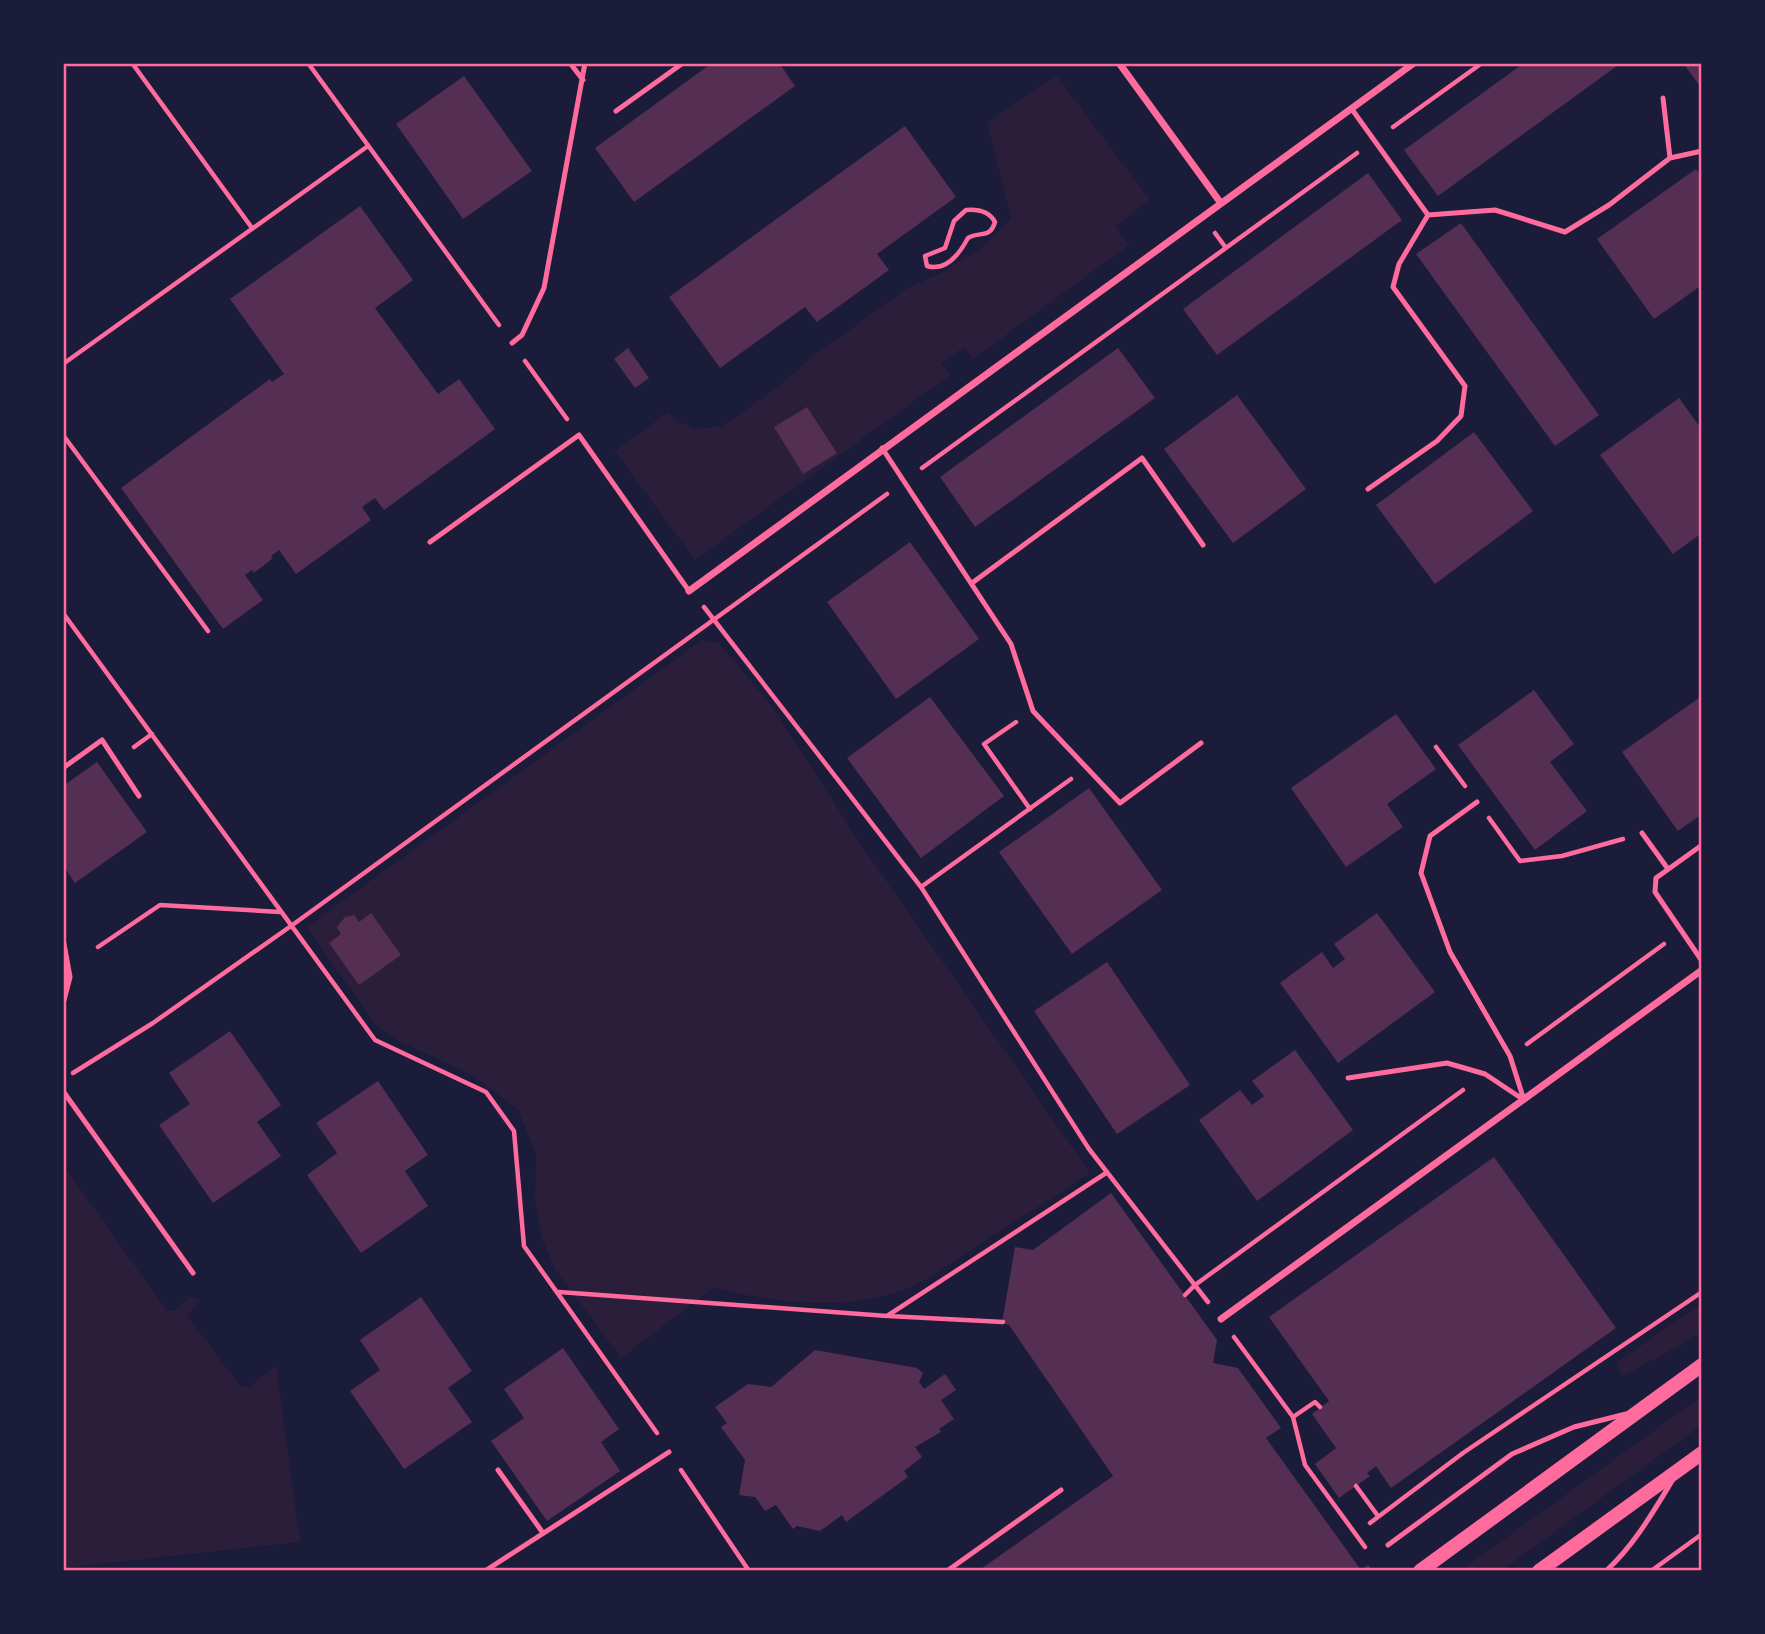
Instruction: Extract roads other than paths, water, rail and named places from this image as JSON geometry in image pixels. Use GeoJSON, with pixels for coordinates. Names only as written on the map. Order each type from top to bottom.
{"type":"FeatureCollection","features":[{"type":"Feature","properties":{"kind":"main road"},"geometry":{"type":"LineString","coordinates":[[1420,1571],[1702,1365]]}},
{"type":"Feature","properties":{"kind":"main road"},"geometry":{"type":"LineString","coordinates":[[1539,1571],[1702,1452]]}},
{"type":"Feature","properties":{"kind":"street"},"geometry":{"type":"LineString","coordinates":[[1119,63],[1220,202]]}},
{"type":"Feature","properties":{"kind":"street"},"geometry":{"type":"LineString","coordinates":[[689,591],[1414,63]]}},
{"type":"Feature","properties":{"kind":"street"},"geometry":{"type":"LineString","coordinates":[[63,944],[69,977],[63,1000]]}},
{"type":"Feature","properties":{"kind":"street"},"geometry":{"type":"LineString","coordinates":[[1220,1319],[1702,970]]}},
{"type":"Feature","properties":{"kind":"lane"},"geometry":{"type":"LineString","coordinates":[[570,63],[583,80]]}},
{"type":"Feature","properties":{"kind":"lane"},"geometry":{"type":"LineString","coordinates":[[512,343],[523,335],[544,288],[585,63]]}},
{"type":"Feature","properties":{"kind":"lane"},"geometry":{"type":"LineString","coordinates":[[617,111],[683,63]]}},
{"type":"Feature","properties":{"kind":"lane"},"geometry":{"type":"LineString","coordinates":[[1663,97],[1670,158]]}},
{"type":"Feature","properties":{"kind":"lane"},"geometry":{"type":"LineString","coordinates":[[1351,108],[1428,215]]}},
{"type":"Feature","properties":{"kind":"lane"},"geometry":{"type":"LineString","coordinates":[[1428,215],[1495,210],[1565,232],[1609,205],[1670,158],[1702,151]]}},
{"type":"Feature","properties":{"kind":"lane"},"geometry":{"type":"LineString","coordinates":[[1368,489],[1437,442],[1461,416],[1465,386],[1393,288],[1399,264],[1428,215]]}},
{"type":"Feature","properties":{"kind":"lane"},"geometry":{"type":"LineString","coordinates":[[430,542],[579,435],[689,591]]}},
{"type":"Feature","properties":{"kind":"lane"},"geometry":{"type":"LineString","coordinates":[[882,448],[1012,644],[1033,711],[1120,803],[1201,743]]}},
{"type":"Feature","properties":{"kind":"lane"},"geometry":{"type":"LineString","coordinates":[[972,583],[1142,458],[1203,545]]}},
{"type":"Feature","properties":{"kind":"lane"},"geometry":{"type":"LineString","coordinates":[[63,768],[102,740],[139,796]]}},
{"type":"Feature","properties":{"kind":"lane"},"geometry":{"type":"LineString","coordinates":[[1478,802],[1430,836],[1421,873],[1450,952],[1510,1056],[1524,1100]]}},
{"type":"Feature","properties":{"kind":"lane"},"geometry":{"type":"LineString","coordinates":[[1642,833],[1668,869]]}},
{"type":"Feature","properties":{"kind":"lane"},"geometry":{"type":"LineString","coordinates":[[1702,845],[1656,878],[1655,892],[1702,961]]}},
{"type":"Feature","properties":{"kind":"lane"},"geometry":{"type":"LineString","coordinates":[[1348,1077],[1447,1063],[1485,1074],[1524,1100]]}},
{"type":"Feature","properties":{"kind":"lane"},"geometry":{"type":"LineString","coordinates":[[63,1091],[193,1273]]}},
{"type":"Feature","properties":{"kind":"lane"},"geometry":{"type":"LineString","coordinates":[[1388,1545],[1512,1454],[1574,1427],[1639,1411]]}},
{"type":"Feature","properties":{"kind":"lane"},"geometry":{"type":"LineString","coordinates":[[485,1571],[669,1452]]}},
{"type":"Feature","properties":{"kind":"lane"},"geometry":{"type":"LineString","coordinates":[[1605,1571],[1623,1555],[1647,1523],[1680,1469]]}},
{"type":"Feature","properties":{"kind":"lane"},"geometry":{"type":"LineString","coordinates":[[498,1470],[543,1533]]}},
{"type":"Feature","properties":{"kind":"lane"},"geometry":{"type":"LineString","coordinates":[[947,1571],[1061,1490]]}}]}
